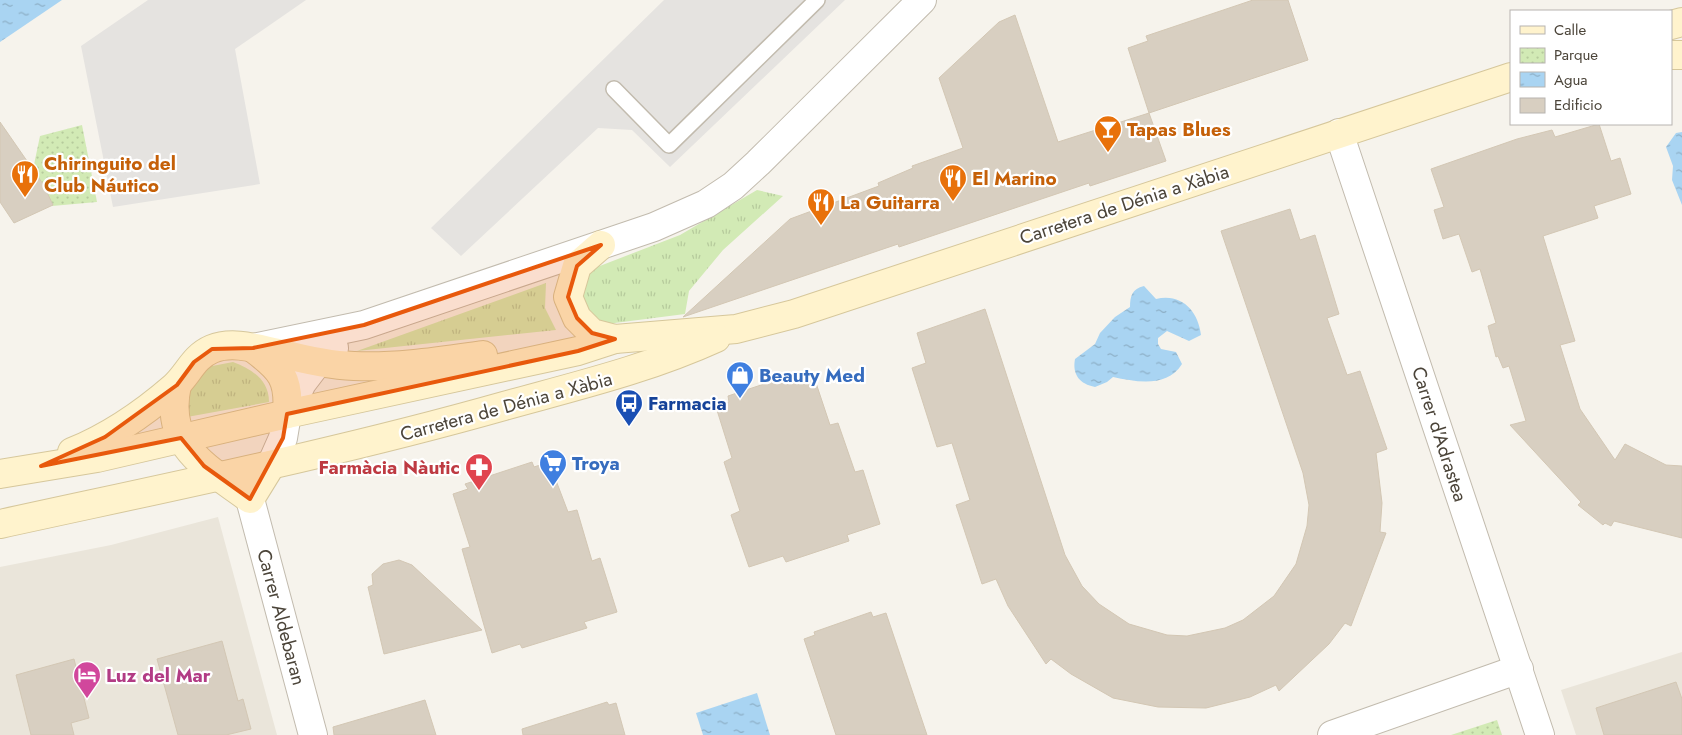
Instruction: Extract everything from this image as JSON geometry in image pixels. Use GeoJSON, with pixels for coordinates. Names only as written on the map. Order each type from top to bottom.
{"type":"FeatureCollection","features":[{"type":"Feature","properties":{"kind":"street"},"geometry":{"type":"LineString","coordinates":[[253,348],[364,325],[601,245],[687,213],[733,186],[922,0]]}},
{"type":"Feature","properties":{"kind":"street","name":"Carretera de Dénia a Xàbia"},"geometry":{"type":"LineString","coordinates":[[0,474],[97,458],[287,414],[578,351],[615,339],[736,329],[794,314],[1510,77]]}},
{"type":"Feature","properties":{"kind":"street","name":"Carrer d'Adrastea"},"geometry":{"type":"LineString","coordinates":[[1339,133],[1540,735]]}},
{"type":"Feature","properties":{"kind":"street"},"geometry":{"type":"LineString","coordinates":[[601,245],[578,266],[568,297],[577,318],[592,332],[615,339]]}},
{"type":"Feature","properties":{"kind":"street"},"geometry":{"type":"LineString","coordinates":[[287,414],[302,383],[318,362],[364,325]]}},
{"type":"Feature","properties":{"kind":"street","name":"Carretera de Dénia a Xàbia"},"geometry":{"type":"LineString","coordinates":[[0,524],[415,432],[612,377],[679,355],[736,329]]}},
{"type":"Feature","properties":{"kind":"street"},"geometry":{"type":"LineString","coordinates":[[41,466],[105,436],[177,385],[194,362],[212,349],[228,346],[253,348],[318,362],[353,366],[391,366],[615,339]]}},
{"type":"Feature","properties":{"kind":"street"},"geometry":{"type":"LineString","coordinates":[[177,385],[172,404],[175,422],[181,438],[196,459],[250,499],[271,465],[283,438],[289,393],[285,379],[272,362],[253,348]]}},
{"type":"Feature","properties":{"kind":"street","name":"Carrer Aldebaran"},"geometry":{"type":"LineString","coordinates":[[250,499],[313,735]]}},
{"type":"Feature","properties":{"kind":"street"},"geometry":{"type":"LineString","coordinates":[[1332,735],[1518,669]]}},
{"type":"Feature","properties":{"kind":"lane"},"geometry":{"type":"LineString","coordinates":[[614,89],[669,145],[817,0]]}},
{"type":"Feature","properties":{"kind":"highlighted area"},"geometry":{"type":"Polygon","coordinates":[[[601,245],[577,266],[568,297],[577,318],[592,333],[615,339],[578,351],[287,414],[283,438],[250,499],[204,466],[181,438],[41,466],[105,437],[177,385],[194,362],[212,349],[253,348],[364,325],[601,245]]]}},
{"type":"Feature","properties":{"kind":"shaded area"},"geometry":{"type":"Polygon","coordinates":[[[148,0],[306,0],[235,49],[260,184],[113,207],[81,46],[148,0]]]}},
{"type":"Feature","properties":{"kind":"shaded area"},"geometry":{"type":"Polygon","coordinates":[[[664,0],[845,0],[670,167],[632,130],[598,128],[461,256],[431,228],[664,0]]]}},
{"type":"Feature","properties":{"kind":"shaded area"},"geometry":{"type":"Polygon","coordinates":[[[218,517],[277,735],[0,735],[0,567],[111,545],[218,517]]]}},
{"type":"Feature","properties":{"kind":"shaded area"},"geometry":{"type":"Polygon","coordinates":[[[1682,652],[1682,735],[1576,735],[1561,690],[1682,652]]]}},
{"type":"Feature","properties":{"kind":"green space"},"geometry":{"type":"Polygon","coordinates":[[[82,125],[97,202],[52,206],[43,183],[32,174],[40,136],[82,125]]]}},
{"type":"Feature","properties":{"kind":"green space"},"geometry":{"type":"Polygon","coordinates":[[[757,190],[783,196],[723,250],[689,291],[685,314],[599,325],[578,296],[582,283],[592,269],[680,235],[757,190]]]}},
{"type":"Feature","properties":{"kind":"green space"},"geometry":{"type":"Polygon","coordinates":[[[546,283],[545,308],[556,330],[357,351],[546,283]]]}},
{"type":"Feature","properties":{"kind":"green space"},"geometry":{"type":"Polygon","coordinates":[[[233,362],[247,368],[258,376],[266,387],[269,402],[187,417],[190,383],[207,367],[233,362]]]}},
{"type":"Feature","properties":{"kind":"green space"},"geometry":{"type":"Polygon","coordinates":[[[1497,720],[1502,735],[1451,735],[1497,720]]]}},
{"type":"Feature","properties":{"kind":"water"},"geometry":{"type":"Polygon","coordinates":[[[0,0],[62,0],[0,42],[0,0]]]}},
{"type":"Feature","properties":{"kind":"water"},"geometry":{"type":"Polygon","coordinates":[[[1682,132],[1682,205],[1672,180],[1673,166],[1666,147],[1676,133],[1682,132]]]}},
{"type":"Feature","properties":{"kind":"water"},"geometry":{"type":"Polygon","coordinates":[[[1144,286],[1156,299],[1174,299],[1181,301],[1187,306],[1196,318],[1201,335],[1189,341],[1167,331],[1158,338],[1158,344],[1161,349],[1176,352],[1182,364],[1176,372],[1168,377],[1160,380],[1141,381],[1113,377],[1095,387],[1085,384],[1076,374],[1075,359],[1095,344],[1100,333],[1115,317],[1130,307],[1132,294],[1144,286]]]}},
{"type":"Feature","properties":{"kind":"water"},"geometry":{"type":"Polygon","coordinates":[[[757,693],[770,735],[703,735],[696,713],[757,693]]]}},
{"type":"Feature","properties":{"kind":"building"},"geometry":{"type":"Polygon","coordinates":[[[1253,0],[1288,0],[1308,60],[1149,113],[1128,48],[1148,41],[1146,36],[1253,0]]]}},
{"type":"Feature","properties":{"kind":"building"},"geometry":{"type":"Polygon","coordinates":[[[1015,15],[1058,142],[1149,113],[1166,161],[1090,186],[1089,183],[899,247],[898,244],[683,317],[790,219],[879,186],[878,183],[913,168],[912,166],[963,148],[939,78],[999,22],[1015,15]]]}},
{"type":"Feature","properties":{"kind":"building"},"geometry":{"type":"Polygon","coordinates":[[[0,122],[43,184],[53,205],[14,223],[0,202],[0,122]]]}},
{"type":"Feature","properties":{"kind":"building"},"geometry":{"type":"Polygon","coordinates":[[[1599,125],[1611,161],[1620,158],[1631,194],[1594,206],[1598,218],[1543,236],[1575,341],[1560,345],[1580,409],[1615,460],[1625,444],[1666,465],[1682,466],[1682,538],[1614,521],[1611,526],[1605,523],[1603,525],[1578,505],[1581,502],[1510,425],[1526,421],[1509,366],[1503,368],[1498,356],[1496,357],[1488,326],[1496,323],[1480,269],[1472,272],[1459,234],[1443,239],[1434,210],[1444,207],[1431,169],[1517,139],[1552,130],[1555,137],[1599,125]]]}},
{"type":"Feature","properties":{"kind":"building"},"geometry":{"type":"Polygon","coordinates":[[[1290,209],[1300,240],[1315,235],[1339,314],[1327,318],[1347,375],[1360,371],[1387,449],[1376,453],[1382,503],[1380,532],[1386,533],[1351,626],[1345,623],[1329,644],[1279,691],[1276,685],[1250,697],[1206,708],[1158,707],[1113,698],[1071,674],[1051,659],[1046,664],[1008,606],[996,579],[982,584],[956,505],[970,500],[952,443],[937,447],[912,368],[926,363],[917,333],[985,309],[1065,555],[1082,586],[1099,604],[1129,624],[1167,635],[1187,636],[1225,628],[1243,620],[1274,596],[1296,564],[1307,526],[1309,505],[1303,473],[1221,231],[1290,209]]]}},
{"type":"Feature","properties":{"kind":"building"},"geometry":{"type":"Polygon","coordinates":[[[794,374],[796,380],[813,374],[830,425],[838,423],[855,472],[863,470],[880,524],[847,535],[849,541],[786,562],[783,556],[749,567],[731,515],[740,511],[724,462],[732,458],[716,407],[729,402],[728,396],[794,374]]]}},
{"type":"Feature","properties":{"kind":"building"},"geometry":{"type":"Polygon","coordinates":[[[532,462],[534,467],[549,462],[568,512],[577,510],[592,561],[600,558],[617,612],[584,622],[587,628],[522,648],[520,644],[492,653],[462,549],[470,547],[453,494],[468,489],[465,484],[532,462]]]}},
{"type":"Feature","properties":{"kind":"building"},"geometry":{"type":"Polygon","coordinates":[[[399,560],[412,565],[482,630],[384,654],[368,587],[373,585],[372,574],[383,564],[399,560]]]}},
{"type":"Feature","properties":{"kind":"building"},"geometry":{"type":"Polygon","coordinates":[[[871,612],[873,617],[886,613],[927,735],[836,735],[804,639],[815,635],[814,632],[871,612]]]}},
{"type":"Feature","properties":{"kind":"building"},"geometry":{"type":"Polygon","coordinates":[[[222,641],[238,701],[243,699],[251,729],[226,735],[178,735],[157,659],[222,641]]]}},
{"type":"Feature","properties":{"kind":"building"},"geometry":{"type":"Polygon","coordinates":[[[74,659],[89,718],[71,723],[74,735],[31,735],[16,675],[74,659]]]}},
{"type":"Feature","properties":{"kind":"building"},"geometry":{"type":"Polygon","coordinates":[[[1676,682],[1682,699],[1682,735],[1604,735],[1596,708],[1676,682]]]}},
{"type":"Feature","properties":{"kind":"building"},"geometry":{"type":"Polygon","coordinates":[[[425,700],[436,735],[334,735],[333,727],[425,700]]]}},
{"type":"Feature","properties":{"kind":"building"},"geometry":{"type":"Polygon","coordinates":[[[607,702],[609,705],[616,703],[625,735],[523,735],[522,729],[607,702]]]}},
{"type":"Feature","properties":{"kind":"place","name":"Tapas Blues"},"geometry":{"type":"Point","coordinates":[1108,153]}},
{"type":"Feature","properties":{"kind":"place","name":"Chiringuito del Club Náutico"},"geometry":{"type":"Point","coordinates":[25,198]}},
{"type":"Feature","properties":{"kind":"place","name":"El Marino"},"geometry":{"type":"Point","coordinates":[953,202]}},
{"type":"Feature","properties":{"kind":"place","name":"La Guitarra"},"geometry":{"type":"Point","coordinates":[821,226]}},
{"type":"Feature","properties":{"kind":"place","name":"Beauty Med"},"geometry":{"type":"Point","coordinates":[740,399]}},
{"type":"Feature","properties":{"kind":"place","name":"Farmacia"},"geometry":{"type":"Point","coordinates":[629,427]}},
{"type":"Feature","properties":{"kind":"place","name":"Troya"},"geometry":{"type":"Point","coordinates":[553,487]}},
{"type":"Feature","properties":{"kind":"place","name":"Farmàcia Nàutic"},"geometry":{"type":"Point","coordinates":[479,491]}},
{"type":"Feature","properties":{"kind":"place","name":"Luz del Mar"},"geometry":{"type":"Point","coordinates":[87,699]}}]}
